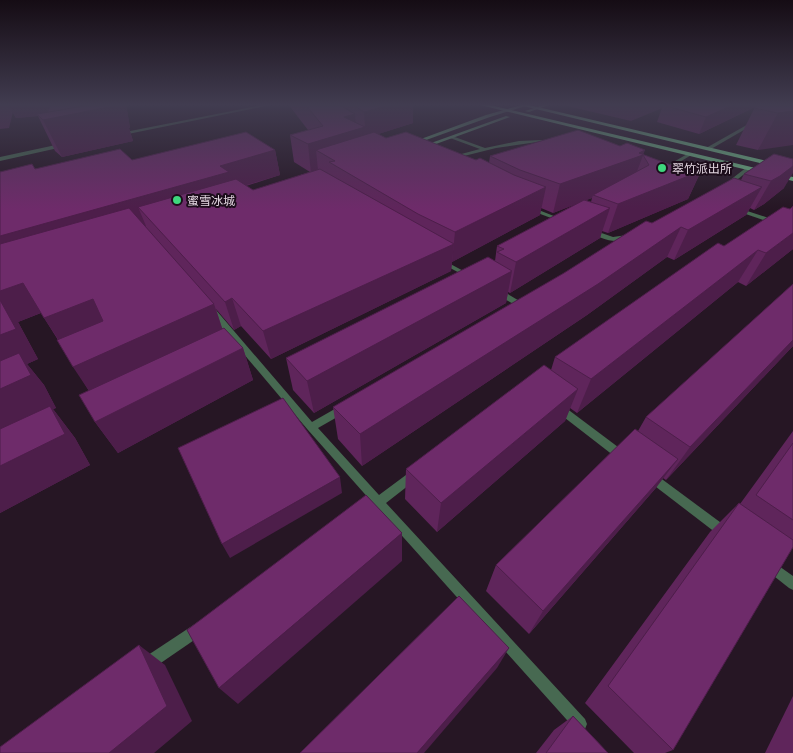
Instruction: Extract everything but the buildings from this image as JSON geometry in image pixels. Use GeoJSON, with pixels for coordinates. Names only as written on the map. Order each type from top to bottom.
{"type":"FeatureCollection","features":[{"type":"Feature","properties":{"kind":"main road"},"geometry":{"type":"LineString","coordinates":[[406,146],[425,139]]}},
{"type":"Feature","properties":{"kind":"main road"},"geometry":{"type":"LineString","coordinates":[[416,149],[446,139]]}},
{"type":"Feature","properties":{"kind":"main road"},"geometry":{"type":"LineString","coordinates":[[629,139],[793,179]]}},
{"type":"Feature","properties":{"kind":"main road"},"geometry":{"type":"LineString","coordinates":[[670,139],[793,169]]}},
{"type":"Feature","properties":{"kind":"street"},"geometry":{"type":"LineString","coordinates":[[708,148],[724,139]]}},
{"type":"Feature","properties":{"kind":"street"},"geometry":{"type":"LineString","coordinates":[[0,159],[74,143]]}},
{"type":"Feature","properties":{"kind":"lane"},"geometry":{"type":"LineString","coordinates":[[458,139],[484,148]]}},
{"type":"Feature","properties":{"kind":"lane"},"geometry":{"type":"LineString","coordinates":[[448,159],[484,148],[516,142],[542,141]]}},
{"type":"Feature","properties":{"kind":"lane"},"geometry":{"type":"LineString","coordinates":[[658,172],[691,154]]}},
{"type":"Feature","properties":{"kind":"lane"},"geometry":{"type":"LineString","coordinates":[[724,186],[749,168]]}},
{"type":"Feature","properties":{"kind":"lane"},"geometry":{"type":"LineString","coordinates":[[521,204],[566,222]]}},
{"type":"Feature","properties":{"kind":"lane"},"geometry":{"type":"LineString","coordinates":[[730,207],[793,228]]}},
{"type":"Feature","properties":{"kind":"lane"},"geometry":{"type":"LineString","coordinates":[[584,229],[612,239],[621,240],[637,231]]}},
{"type":"Feature","properties":{"kind":"lane"},"geometry":{"type":"LineString","coordinates":[[430,255],[478,281]]}},
{"type":"Feature","properties":{"kind":"lane"},"geometry":{"type":"LineString","coordinates":[[494,290],[524,306]]}},
{"type":"Feature","properties":{"kind":"lane"},"geometry":{"type":"LineString","coordinates":[[516,311],[532,302]]}},
{"type":"Feature","properties":{"kind":"lane"},"geometry":{"type":"LineString","coordinates":[[207,306],[311,428],[586,731]]}},
{"type":"Feature","properties":{"kind":"lane"},"geometry":{"type":"LineString","coordinates":[[550,402],[628,460]]}},
{"type":"Feature","properties":{"kind":"lane"},"geometry":{"type":"LineString","coordinates":[[311,428],[354,403]]}},
{"type":"Feature","properties":{"kind":"lane"},"geometry":{"type":"LineString","coordinates":[[355,520],[426,465]]}},
{"type":"Feature","properties":{"kind":"lane"},"geometry":{"type":"LineString","coordinates":[[644,472],[730,537]]}},
{"type":"Feature","properties":{"kind":"lane"},"geometry":{"type":"LineString","coordinates":[[762,560],[793,584]]}},
{"type":"Feature","properties":{"kind":"lane"},"geometry":{"type":"LineString","coordinates":[[134,673],[207,622]]}},
{"type":"Feature","properties":{"kind":"place","name":"翠竹派出所"},"geometry":{"type":"Point","coordinates":[662,168]}},
{"type":"Feature","properties":{"kind":"place","name":"蜜雪冰城"},"geometry":{"type":"Point","coordinates":[177,200]}}]}
